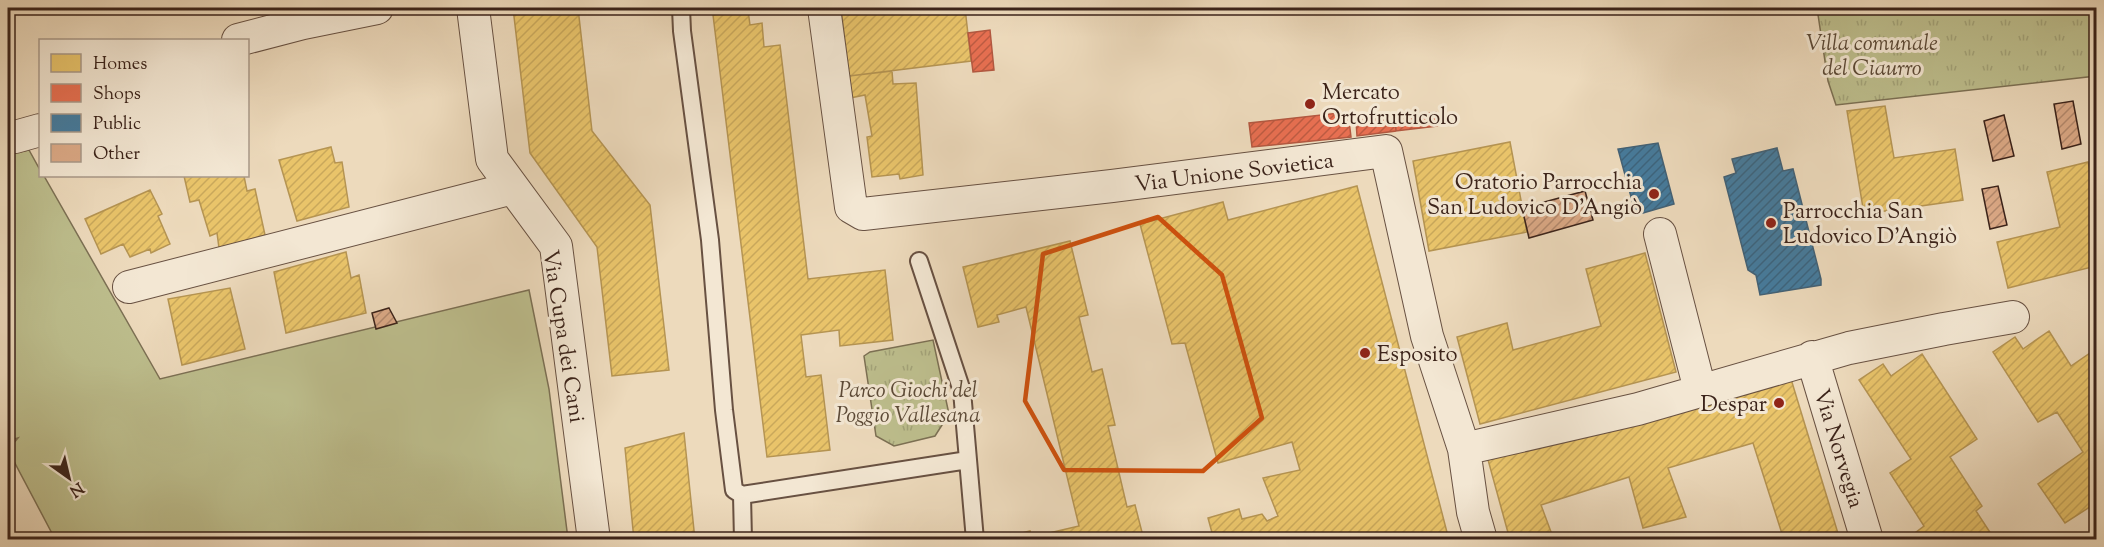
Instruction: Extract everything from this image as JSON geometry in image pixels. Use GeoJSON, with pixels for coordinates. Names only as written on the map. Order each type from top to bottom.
{"type":"FeatureCollection","features":[{"type":"Feature","properties":{"kind":"street"},"geometry":{"type":"LineString","coordinates":[[242,39],[303,23],[377,8]]}},
{"type":"Feature","properties":{"kind":"street","name":"Via Cupa dei Cani"},"geometry":{"type":"LineString","coordinates":[[473,8],[492,159],[556,246],[594,540]]}},
{"type":"Feature","properties":{"kind":"street","name":"Via Unione Sovietica"},"geometry":{"type":"LineString","coordinates":[[824,8],[851,207],[863,214],[1112,186],[1386,151],[1427,336],[1464,449],[1473,512],[1481,540]]}},
{"type":"Feature","properties":{"kind":"street"},"geometry":{"type":"LineString","coordinates":[[129,287],[513,188]]}},
{"type":"Feature","properties":{"kind":"street"},"geometry":{"type":"LineString","coordinates":[[1660,234],[1700,390]]}},
{"type":"Feature","properties":{"kind":"street"},"geometry":{"type":"LineString","coordinates":[[1464,449],[1638,409],[1812,357],[2013,317]]}},
{"type":"Feature","properties":{"kind":"street","name":"Via Norvegia"},"geometry":{"type":"LineString","coordinates":[[1812,357],[1867,540]]}},
{"type":"Feature","properties":{"kind":"lane"},"geometry":{"type":"LineString","coordinates":[[681,8],[682,31],[710,240],[724,410],[734,490],[742,495],[968,460]]}},
{"type":"Feature","properties":{"kind":"lane"},"geometry":{"type":"LineString","coordinates":[[919,261],[962,391],[975,540]]}},
{"type":"Feature","properties":{"kind":"lane"},"geometry":{"type":"LineString","coordinates":[[742,495],[743,540]]}},
{"type":"Feature","properties":{"kind":"highlighted area"},"geometry":{"type":"Polygon","coordinates":[[[1158,217],[1222,275],[1262,418],[1203,471],[1064,470],[1025,401],[1043,254],[1158,217]]]}},
{"type":"Feature","properties":{"kind":"green space","name":"Villa comunale del Ciaurro"},"geometry":{"type":"Polygon","coordinates":[[[1817,8],[2096,8],[2096,76],[1836,105],[1828,81],[1817,8]]]}},
{"type":"Feature","properties":{"kind":"green space"},"geometry":{"type":"Polygon","coordinates":[[[29,150],[39,168],[39,177],[45,177],[160,379],[529,290],[549,389],[568,539],[55,539],[8,450],[18,438],[8,441],[8,154],[29,150]]]}},
{"type":"Feature","properties":{"kind":"green space","name":"Parco Giochi del Poggio Vallesana"},"geometry":{"type":"Polygon","coordinates":[[[933,340],[949,414],[935,436],[894,446],[876,436],[864,356],[870,352],[933,340]]]}},
{"type":"Feature","properties":{"kind":"building: Homes"},"geometry":{"type":"Polygon","coordinates":[[[513,8],[578,8],[592,131],[650,205],[669,370],[612,376],[597,247],[530,153],[513,8]]]}},
{"type":"Feature","properties":{"kind":"building: Homes"},"geometry":{"type":"Polygon","coordinates":[[[841,8],[965,8],[971,61],[849,76],[841,8]]]}},
{"type":"Feature","properties":{"kind":"building: Homes"},"geometry":{"type":"Polygon","coordinates":[[[748,10],[750,25],[762,23],[764,47],[780,45],[808,279],[885,270],[893,340],[840,346],[839,330],[801,335],[806,377],[821,375],[830,450],[767,457],[713,15],[748,10]]]}},
{"type":"Feature","properties":{"kind":"building: Homes"},"geometry":{"type":"Polygon","coordinates":[[[892,71],[893,84],[916,83],[923,175],[900,179],[899,174],[872,177],[867,137],[872,136],[865,95],[850,98],[849,76],[892,71]]]}},
{"type":"Feature","properties":{"kind":"building: Homes"},"geometry":{"type":"Polygon","coordinates":[[[1885,106],[1894,158],[1955,149],[1963,200],[1864,214],[1847,111],[1885,106]]]}},
{"type":"Feature","properties":{"kind":"building: Homes"},"geometry":{"type":"Polygon","coordinates":[[[1510,142],[1527,232],[1429,251],[1413,161],[1510,142]]]}},
{"type":"Feature","properties":{"kind":"building: Homes"},"geometry":{"type":"Polygon","coordinates":[[[331,147],[335,163],[342,162],[349,207],[297,221],[279,160],[331,147]]]}},
{"type":"Feature","properties":{"kind":"building: Homes"},"geometry":{"type":"Polygon","coordinates":[[[2088,162],[2096,197],[2096,266],[2008,288],[1997,242],[2060,227],[2047,172],[2088,162]]]}},
{"type":"Feature","properties":{"kind":"building: Homes"},"geometry":{"type":"Polygon","coordinates":[[[184,177],[244,177],[247,191],[255,189],[265,235],[219,248],[217,233],[210,236],[199,200],[190,202],[184,177]]]}},
{"type":"Feature","properties":{"kind":"building: Homes"},"geometry":{"type":"Polygon","coordinates":[[[1357,186],[1449,540],[1214,540],[1208,518],[1239,509],[1242,519],[1262,514],[1267,521],[1278,516],[1263,478],[1300,470],[1292,442],[1218,463],[1185,343],[1172,344],[1140,224],[1223,202],[1228,220],[1357,186]]]}},
{"type":"Feature","properties":{"kind":"building: Homes"},"geometry":{"type":"Polygon","coordinates":[[[150,190],[162,214],[158,216],[170,244],[151,253],[150,249],[130,257],[123,244],[101,254],[85,219],[150,190]]]}},
{"type":"Feature","properties":{"kind":"building: Homes"},"geometry":{"type":"Polygon","coordinates":[[[1070,241],[1088,315],[1079,317],[1092,372],[1102,369],[1115,425],[1108,426],[1127,507],[1135,505],[1144,540],[1007,540],[1006,537],[1030,531],[1032,537],[1079,526],[1026,307],[997,315],[999,322],[978,327],[963,267],[1070,241]]]}},
{"type":"Feature","properties":{"kind":"building: Homes"},"geometry":{"type":"Polygon","coordinates":[[[346,252],[351,278],[359,275],[366,313],[286,333],[274,272],[346,252]]]}},
{"type":"Feature","properties":{"kind":"building: Homes"},"geometry":{"type":"Polygon","coordinates":[[[1645,253],[1676,372],[1480,424],[1457,337],[1507,323],[1513,350],[1601,326],[1586,269],[1645,253]]]}},
{"type":"Feature","properties":{"kind":"building: Homes"},"geometry":{"type":"Polygon","coordinates":[[[230,288],[245,349],[182,365],[168,299],[230,288]]]}},
{"type":"Feature","properties":{"kind":"building: Homes"},"geometry":{"type":"Polygon","coordinates":[[[2049,331],[2071,366],[2096,349],[2096,503],[2065,523],[2038,484],[2083,452],[2057,412],[2038,422],[1993,352],[2015,337],[2023,349],[2049,331]]]}},
{"type":"Feature","properties":{"kind":"building: Homes"},"geometry":{"type":"Polygon","coordinates":[[[1922,354],[1977,439],[1950,457],[1982,506],[1976,511],[1993,537],[1990,540],[1913,540],[1911,536],[1924,526],[1890,473],[1911,459],[1859,380],[1883,364],[1891,376],[1922,354]]]}},
{"type":"Feature","properties":{"kind":"building: Homes"},"geometry":{"type":"Polygon","coordinates":[[[1791,379],[1840,540],[1784,540],[1753,443],[1668,468],[1686,517],[1643,528],[1629,477],[1541,505],[1554,540],[1510,540],[1487,456],[1791,379]]]}},
{"type":"Feature","properties":{"kind":"building: Homes"},"geometry":{"type":"Polygon","coordinates":[[[684,433],[695,540],[634,540],[625,448],[684,433]]]}},
{"type":"Feature","properties":{"kind":"building: Shops"},"geometry":{"type":"Polygon","coordinates":[[[1762,8],[1799,8],[1762,12],[1762,8]]]}},
{"type":"Feature","properties":{"kind":"building: Shops"},"geometry":{"type":"Polygon","coordinates":[[[990,30],[994,70],[973,72],[968,33],[990,30]]]}},
{"type":"Feature","properties":{"kind":"building: Shops"},"geometry":{"type":"Polygon","coordinates":[[[1348,112],[1351,137],[1252,147],[1249,123],[1348,112]]]}},
{"type":"Feature","properties":{"kind":"building: Shops"},"geometry":{"type":"Polygon","coordinates":[[[1436,112],[1437,126],[1396,131],[1395,117],[1436,112]]]}},
{"type":"Feature","properties":{"kind":"building: Shops"},"geometry":{"type":"Polygon","coordinates":[[[1395,117],[1396,131],[1357,136],[1356,121],[1395,117]]]}},
{"type":"Feature","properties":{"kind":"building: Public"},"geometry":{"type":"Polygon","coordinates":[[[1658,143],[1674,204],[1636,215],[1618,149],[1658,143]]]}},
{"type":"Feature","properties":{"kind":"building: Public","name":"Parrocchia San Ludovico D'Angiò"},"geometry":{"type":"Polygon","coordinates":[[[1777,148],[1783,171],[1793,169],[1821,285],[1760,295],[1756,275],[1748,270],[1724,177],[1736,173],[1732,159],[1777,148]]]}},
{"type":"Feature","properties":{"kind":"building: Other"},"geometry":{"type":"Polygon","coordinates":[[[2073,101],[2081,144],[2062,149],[2054,104],[2073,101]]]}},
{"type":"Feature","properties":{"kind":"building: Other"},"geometry":{"type":"Polygon","coordinates":[[[2004,115],[2014,156],[1993,161],[1984,121],[2004,115]]]}},
{"type":"Feature","properties":{"kind":"building: Other"},"geometry":{"type":"Polygon","coordinates":[[[1998,186],[2007,225],[1990,229],[1982,189],[1998,186]]]}},
{"type":"Feature","properties":{"kind":"building: Other"},"geometry":{"type":"Polygon","coordinates":[[[1585,191],[1593,220],[1529,238],[1522,208],[1585,191]]]}},
{"type":"Feature","properties":{"kind":"building: Other"},"geometry":{"type":"Polygon","coordinates":[[[389,308],[397,323],[376,329],[372,313],[389,308]]]}},
{"type":"Feature","properties":{"kind":"place","name":"Mercato Ortofrutticolo"},"geometry":{"type":"Point","coordinates":[1310,104]}},
{"type":"Feature","properties":{"kind":"place","name":"Oratorio Parrocchia San Ludovico D'Angiò"},"geometry":{"type":"Point","coordinates":[1654,194]}},
{"type":"Feature","properties":{"kind":"place","name":"Parrocchia San Ludovico D'Angiò"},"geometry":{"type":"Point","coordinates":[1771,223]}},
{"type":"Feature","properties":{"kind":"place","name":"Esposito"},"geometry":{"type":"Point","coordinates":[1365,353]}},
{"type":"Feature","properties":{"kind":"place","name":"Despar"},"geometry":{"type":"Point","coordinates":[1779,403]}}]}
